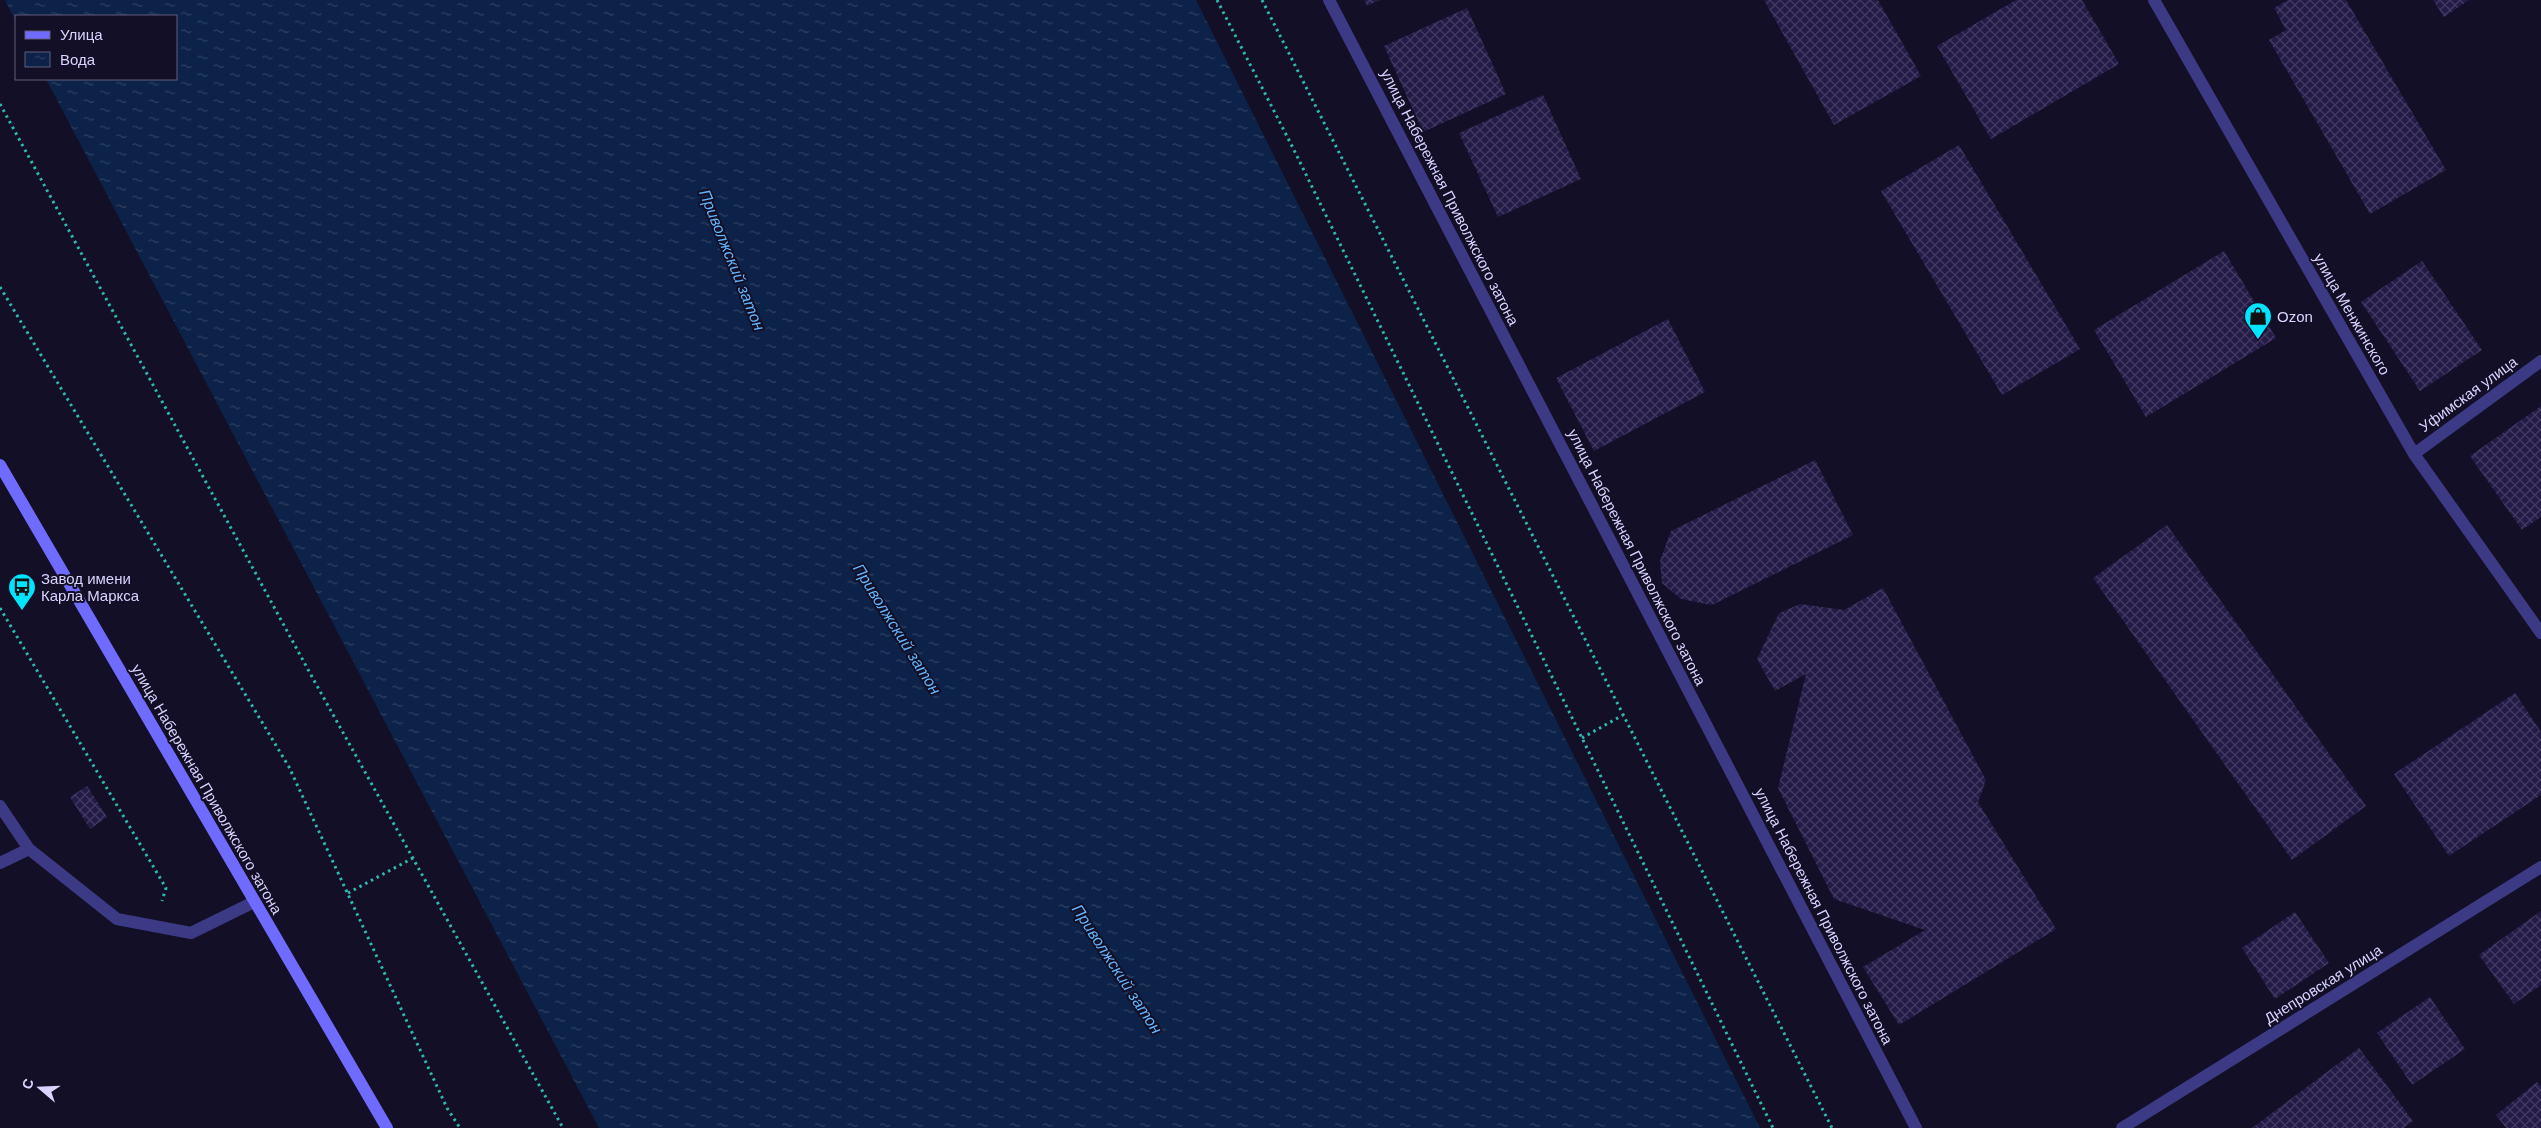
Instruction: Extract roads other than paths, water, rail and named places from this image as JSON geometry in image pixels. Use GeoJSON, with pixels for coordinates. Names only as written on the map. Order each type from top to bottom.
{"type":"FeatureCollection","features":[{"type":"Feature","properties":{"kind":"main road","name":"улица Набережная Приволжского затона"},"geometry":{"type":"LineString","coordinates":[[0,465],[387,1128]]}},
{"type":"Feature","properties":{"kind":"street","name":"улица Набережная Приволжского затона"},"geometry":{"type":"LineString","coordinates":[[1330,0],[1916,1128]]}},
{"type":"Feature","properties":{"kind":"street","name":"улица Менжинского"},"geometry":{"type":"LineString","coordinates":[[2154,0],[2414,454],[2541,633]]}},
{"type":"Feature","properties":{"kind":"street","name":"Уфимская улица"},"geometry":{"type":"LineString","coordinates":[[2414,454],[2541,361]]}},
{"type":"Feature","properties":{"kind":"street"},"geometry":{"type":"LineString","coordinates":[[0,806],[29,849],[117,919],[191,933],[254,902]]}},
{"type":"Feature","properties":{"kind":"street"},"geometry":{"type":"LineString","coordinates":[[0,863],[29,849]]}},
{"type":"Feature","properties":{"kind":"street","name":"Днепровская улица"},"geometry":{"type":"LineString","coordinates":[[2122,1128],[2541,867]]}},
{"type":"Feature","properties":{"kind":"water","name":"Приволжский затон"},"geometry":{"type":"Polygon","coordinates":[[[5,0],[1196,0],[1760,1128],[599,1128],[47,80],[178,80],[178,15],[15,15],[15,20],[5,0]]]}},
{"type":"Feature","properties":{"kind":"place","name":"Ozon"},"geometry":{"type":"Point","coordinates":[2258,340]}},
{"type":"Feature","properties":{"kind":"place","name":"Завод имени Карла Маркса"},"geometry":{"type":"Point","coordinates":[22,611]}}]}
